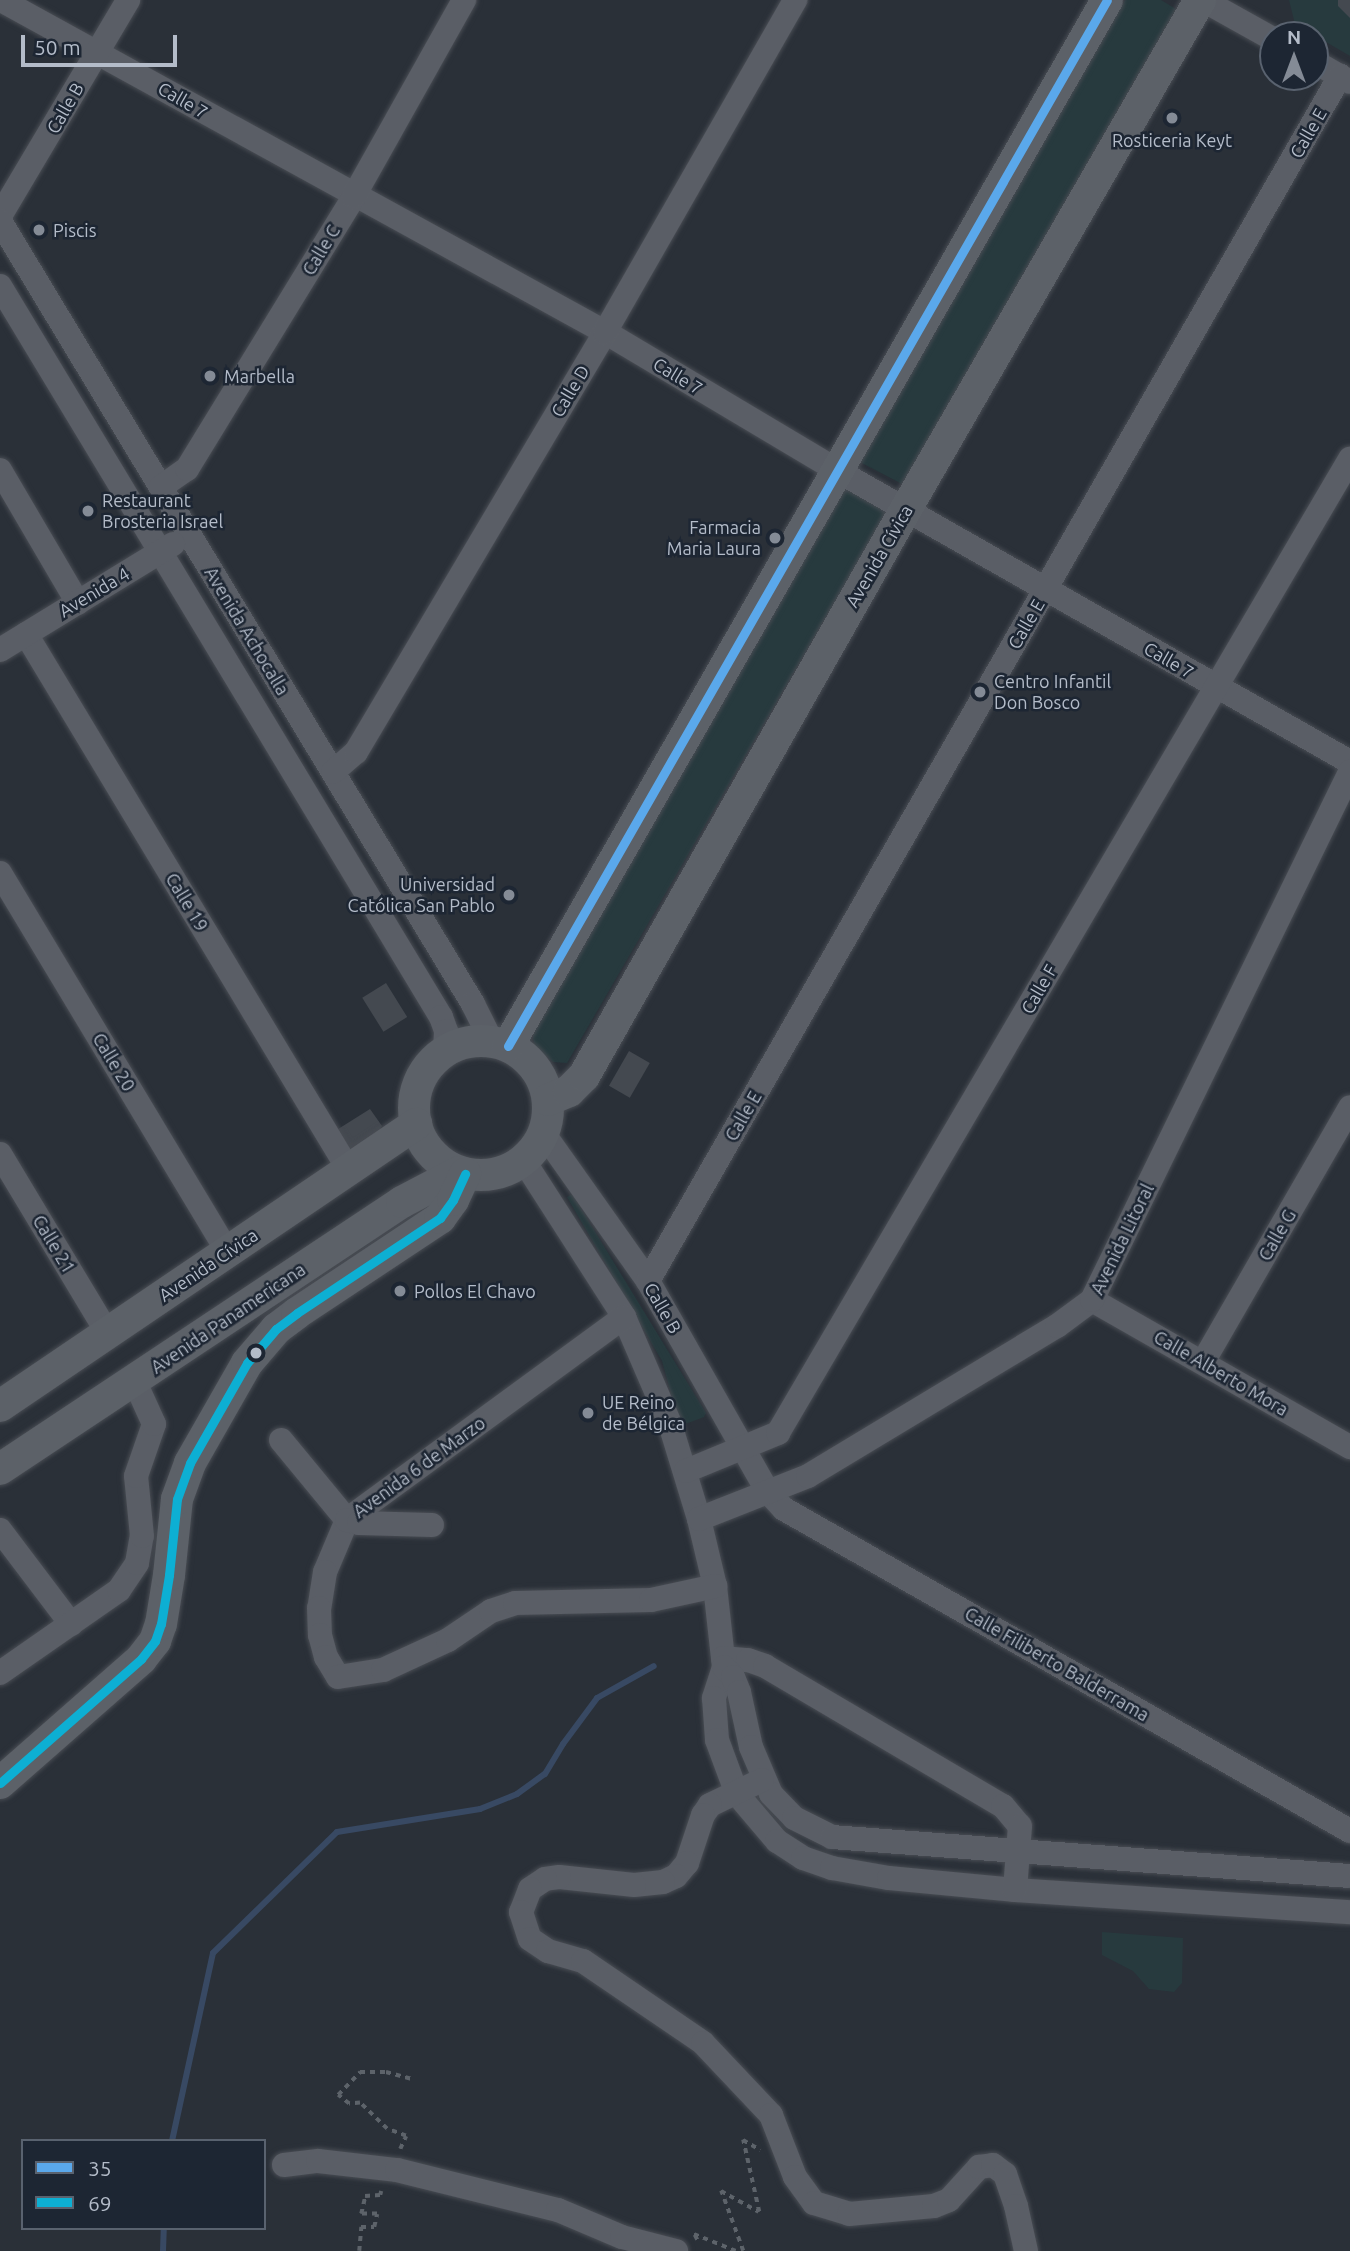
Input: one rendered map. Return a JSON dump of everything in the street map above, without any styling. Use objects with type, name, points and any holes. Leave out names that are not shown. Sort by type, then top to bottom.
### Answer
[{"type":"main road","points":[[500,1044],[838,471],[1107,0]]},
{"type":"main road","name":"Avenida Cívica","points":[[548,1100],[569,1091],[584,1076],[906,509],[1201,0]]},
{"type":"main road","points":[[467,1042],[500,1044],[534,1066],[543,1080],[548,1100],[544,1134],[524,1161],[510,1170],[493,1175],[462,1173],[436,1159],[427,1149],[416,1124],[414,1102],[420,1079],[444,1052],[467,1042]]},
{"type":"main road","name":"Avenida Cívica","points":[[0,1406],[416,1124]]},
{"type":"main road","points":[[0,1783],[141,1659],[155,1641],[161,1624],[167,1587],[177,1499],[190,1463],[247,1363],[276,1329],[297,1313],[440,1218],[453,1200],[462,1173]]},
{"type":"main road","name":"Avenida Panamericana","points":[[0,1469],[402,1202],[462,1173]]},
{"type":"street","name":"Calle 7","points":[[1,0],[605,332],[838,471],[1350,762]]},
{"type":"street","name":"Calle B","points":[[0,218],[128,0]]},
{"type":"street","name":"Calle C","points":[[161,487],[187,470],[354,196],[464,0]]},
{"type":"street","name":"Calle D","points":[[332,772],[356,752],[605,332],[795,0]]},
{"type":"street","points":[[1201,0],[1259,31]]},
{"type":"street","points":[[1329,70],[1345,79]]},
{"type":"street","name":"Calle E","points":[[649,1281],[1046,588],[1345,79]]},
{"type":"street","name":"Avenida Achocalla","points":[[0,218],[332,772],[500,1044]]},
{"type":"street","name":"Avenida Achocalla","points":[[0,286],[441,1017],[446,1031],[444,1052]]},
{"type":"street","name":"Calle F","points":[[686,1471],[778,1433],[1350,458]]},
{"type":"street","points":[[0,470],[78,603]]},
{"type":"street","name":"Avenida 4","points":[[0,650],[189,535]]},
{"type":"street","name":"Calle 19","points":[[26,634],[349,1170]]},
{"type":"street","name":"Avenida Litoral","points":[[699,1519],[808,1476],[1057,1326],[1092,1300],[1350,772]]},
{"type":"street","name":"Calle 20","points":[[0,873],[228,1252]]},
{"type":"street","name":"Calle G","points":[[1203,1362],[1350,1107]]},
{"type":"street","name":"Calle B","points":[[544,1134],[649,1281],[768,1492]]},
{"type":"street","name":"Calle 21","points":[[0,1154],[108,1334]]},
{"type":"street","points":[[524,1161],[624,1317],[649,1370],[686,1471],[715,1586],[723,1662],[714,1699],[717,1740],[737,1794],[777,1841],[803,1858],[832,1868],[889,1878],[1015,1890],[1350,1912]]},
{"type":"street","name":"Calle Alberto Mora","points":[[1092,1300],[1350,1447]]},
{"type":"street","name":"Avenida 6 de Marzo","points":[[624,1317],[347,1520],[325,1572],[319,1608],[320,1635],[326,1657],[338,1677],[383,1670],[448,1640],[491,1611],[515,1603],[651,1600],[715,1586]]},
{"type":"street","points":[[0,1673],[119,1590],[137,1563],[142,1536],[136,1476],[154,1424],[134,1380]]},
{"type":"street","points":[[281,1440],[347,1520],[359,1523],[432,1525]]},
{"type":"street","name":"Calle Filiberto Balderrama","points":[[768,1492],[783,1509],[1350,1831]]},
{"type":"street","points":[[0,1530],[71,1624]]},
{"type":"street","points":[[723,1662],[748,1660],[765,1666],[1003,1806],[1020,1826],[1015,1890]]},
{"type":"street","points":[[723,1662],[739,1692],[751,1747],[762,1780],[776,1800],[794,1818],[832,1838],[1350,1876]]},
{"type":"street","points":[[762,1780],[710,1805],[703,1815],[687,1863],[676,1876],[663,1882],[634,1885],[559,1877],[545,1879],[530,1889],[524,1900],[523,1924],[530,1939],[548,1951],[583,1961],[703,2043],[771,2115],[794,2177],[814,2203],[849,2214],[914,2210],[949,2200],[979,2167],[993,2165],[1005,2174],[1016,2206],[1026,2251]]},
{"type":"street","points":[[284,2165],[318,2161],[385,2168],[558,2210],[622,2237],[687,2247]]},
{"type":"path","points":[[407,2136],[387,2129],[360,2103],[349,2104],[338,2095],[360,2072],[386,2072],[412,2079]]},
{"type":"path","points":[[743,2251],[721,2191],[760,2213],[743,2140],[794,2177]]},
{"type":"path","points":[[359,2251],[361,2227],[374,2227],[377,2214],[361,2214],[365,2196],[380,2195],[385,2168]]},
{"type":"path","points":[[687,2247],[694,2234],[736,2251]]},
{"type":"green space","points":[[1125,0],[1161,0],[1176,9],[902,484],[858,461]]},
{"type":"green space","points":[[1289,0],[1350,0],[1350,56],[1329,44],[1329,21],[1294,21]]},
{"type":"green space","points":[[844,488],[888,510],[567,1063],[553,1062],[534,1046],[532,1027]]},
{"type":"green space","points":[[572,1194],[706,1413],[704,1417],[680,1426],[662,1361],[567,1197]]},
{"type":"green space","points":[[1102,1932],[1183,1938],[1182,1983],[1174,1992],[1149,1989],[1133,1971],[1102,1955]]},
{"type":"building","points":[[1338,0],[1350,0],[1350,18],[1338,6]]},
{"type":"building","points":[[386,983],[407,1017],[383,1032],[362,998]]},
{"type":"building","points":[[629,1051],[650,1063],[630,1098],[609,1086]]},
{"type":"building","points":[[370,1109],[382,1126],[374,1143],[348,1151],[335,1131]]},
{"type":"waterway","points":[[172,2139],[213,1953],[337,1832],[480,1809],[517,1794],[545,1774],[597,1698],[654,1666]]},
{"type":"waterway","points":[[163,2251],[164,2230]]},
{"type":"transit line","name":"35","points":[[508,1046],[1107,0]]},
{"type":"transit line","name":"69","points":[[0,1783],[141,1659],[155,1641],[161,1624],[169,1575],[177,1499],[190,1463],[247,1363],[276,1329],[297,1313],[440,1218],[453,1200],[465,1174]]},
{"type":"place","name":"Rosticeria Keyt","points":[[1172,118]]},
{"type":"place","name":"Piscis","points":[[39,230]]},
{"type":"place","name":"Marbella","points":[[210,376]]},
{"type":"place","name":"Restaurant Brosteria Israel","points":[[88,511]]},
{"type":"place","name":"Farmacia Maria Laura","points":[[775,538]]},
{"type":"place","name":"Centro Infantil Don Bosco","points":[[980,692]]},
{"type":"place","name":"Universidad Católica San Pablo","points":[[509,895]]},
{"type":"place","name":"Pollos El Chavo","points":[[400,1291]]},
{"type":"place","name":"UE Reino de Bélgica","points":[[588,1413]]}]
